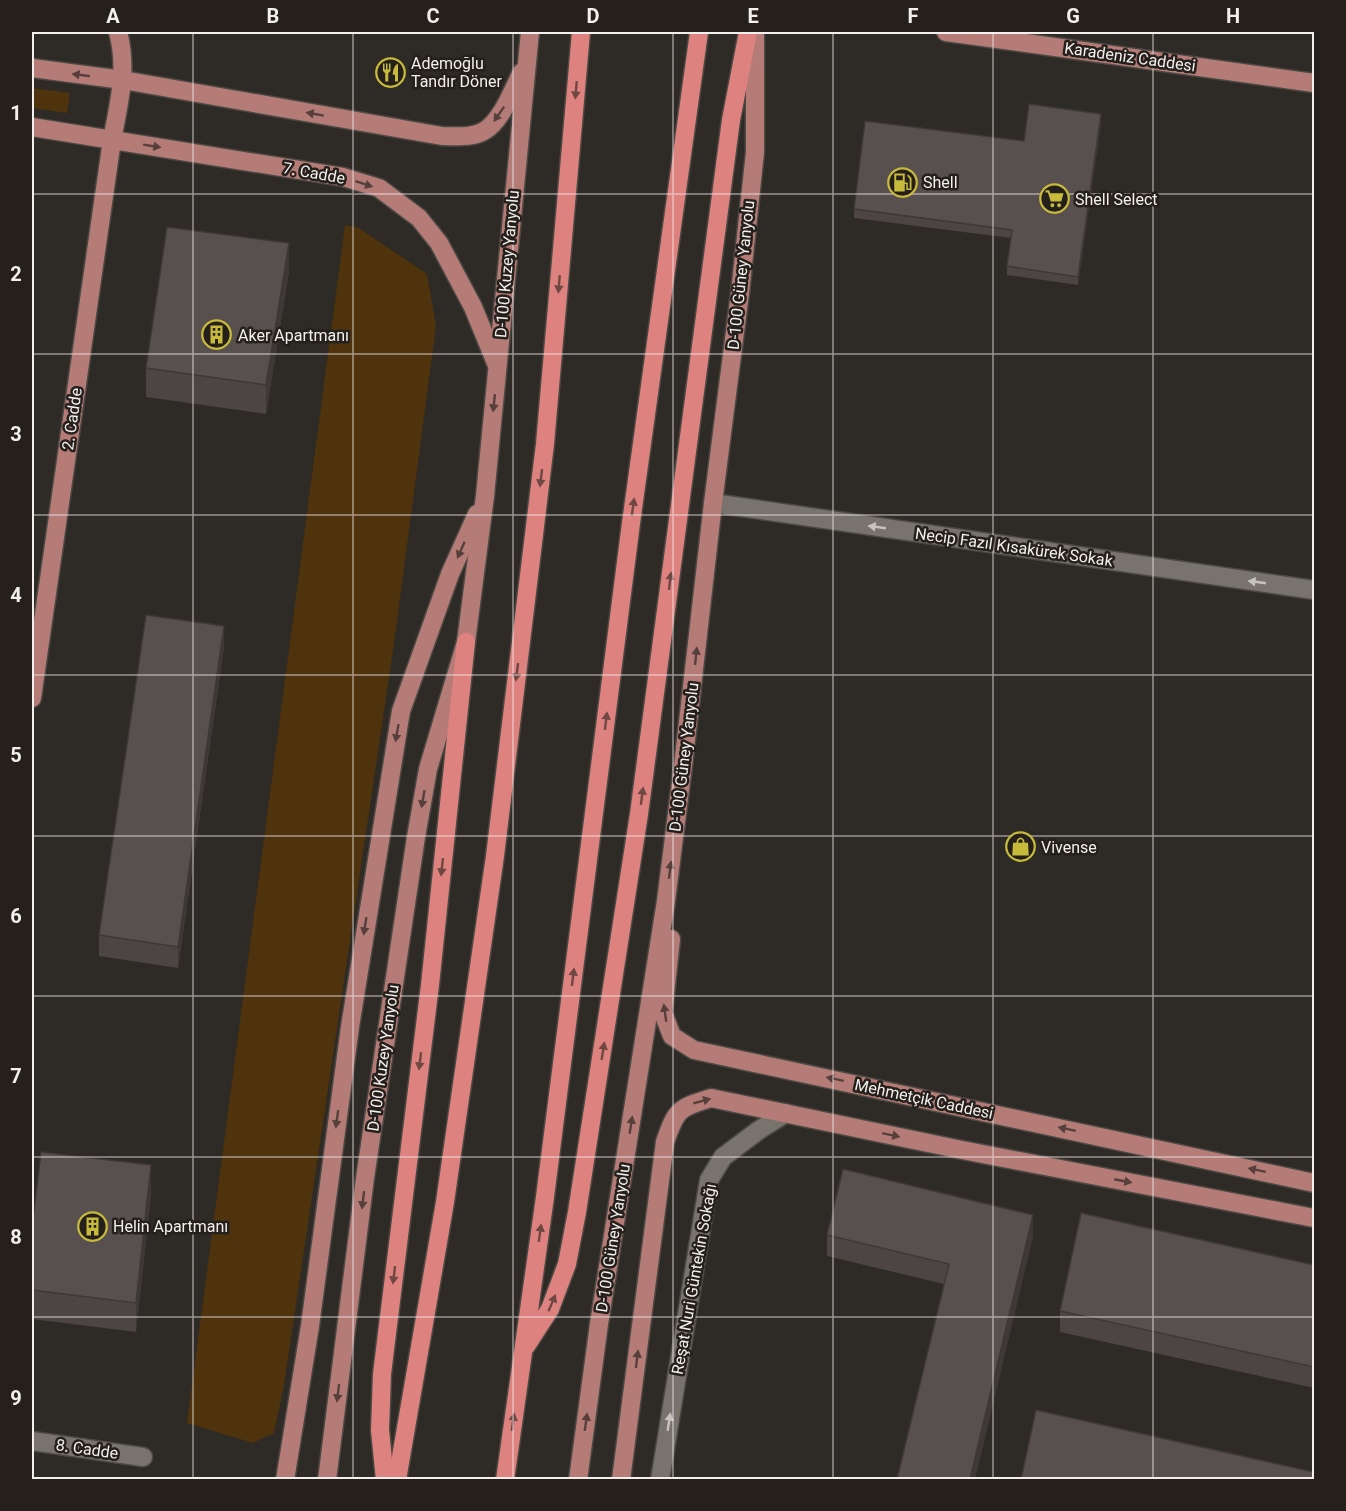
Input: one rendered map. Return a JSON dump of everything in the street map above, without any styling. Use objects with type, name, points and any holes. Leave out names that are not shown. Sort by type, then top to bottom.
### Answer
[{"type":"highway","points":[[397,1479],[448,1179],[495,856],[545,444],[580,32]]},
{"type":"highway","points":[[505,1479],[545,1197],[631,523],[699,32]]},
{"type":"highway","points":[[522,1353],[550,1309],[567,1264],[577,1212],[639,814],[731,120],[748,32]]},
{"type":"highway","points":[[385,1479],[380,1430],[382,1374],[430,985],[466,642]]},
{"type":"main road","points":[[118,32],[123,52],[123,80]]},
{"type":"main road","name":"D-100 Kuzey Yanyolu","points":[[327,1479],[365,1178],[416,837],[428,769],[466,642],[485,496],[530,32]]},
{"type":"main road","name":"D-100 Güney Yanyolu","points":[[578,1479],[601,1313],[666,901],[740,293],[754,152],[755,32]]},
{"type":"main road","name":"Karadeniz Caddesi","points":[[946,32],[1314,83]]},
{"type":"main road","points":[[32,68],[123,80],[442,136],[465,136],[485,131],[500,114],[526,62]]},
{"type":"main road","name":"2. Cadde","points":[[32,698],[112,140],[123,80]]},
{"type":"main road","name":"7. Cadde","points":[[32,128],[343,177],[379,188],[419,218],[439,243],[473,307],[498,366]]},
{"type":"main road","points":[[285,1479],[309,1326],[353,1004],[401,711],[450,574],[485,496]]},
{"type":"main road","name":"Mehmetçik Caddesi","points":[[666,901],[671,924],[663,1013],[672,1036],[694,1050],[1314,1183]]},
{"type":"main road","points":[[621,1479],[665,1142],[673,1119],[687,1105],[711,1098],[962,1150],[1314,1218]]},
{"type":"street","name":"Necip Fazıl Kısakürek Sokak","points":[[713,503],[1314,590]]},
{"type":"street","name":"Reşat Nuri Güntekin Sokağı","points":[[660,1479],[709,1180],[723,1157],[786,1113]]},
{"type":"street","name":"8. Cadde","points":[[32,1441],[143,1457]]},
{"type":"shaded area","points":[[32,88],[70,93],[67,113],[32,108]]},
{"type":"shaded area","points":[[345,225],[359,228],[427,274],[436,326],[394,644],[284,1385],[274,1433],[253,1443],[187,1423]]},
{"type":"building","points":[[1029,104],[1101,114],[1078,277],[1007,266],[1012,230],[854,209],[865,121],[1024,141]]},
{"type":"building","name":"Aker Apartmanı","points":[[167,227],[289,243],[266,385],[146,368]]},
{"type":"building","points":[[146,615],[224,626],[178,947],[99,935]]},
{"type":"building","name":"Helin Apartmanı","points":[[41,1152],[151,1165],[136,1303],[32,1290],[32,1228]]},
{"type":"building","points":[[843,1169],[1033,1215],[970,1479],[897,1479],[949,1264],[827,1235]]},
{"type":"building","points":[[1081,1213],[1314,1265],[1314,1367],[1060,1311]]},
{"type":"building","points":[[1036,1410],[1314,1472],[1314,1479],[1021,1479]]},
{"type":"place","name":"Ademoğlu Tandır Döner","points":[[390,72]]},
{"type":"place","name":"Shell","points":[[902,182]]},
{"type":"place","name":"Shell Select","points":[[1054,199]]},
{"type":"place","name":"Aker Apartmanı","points":[[217,335]]},
{"type":"place","name":"Vivense","points":[[1020,847]]},
{"type":"place","name":"Helin Apartmanı","points":[[92,1226]]}]
